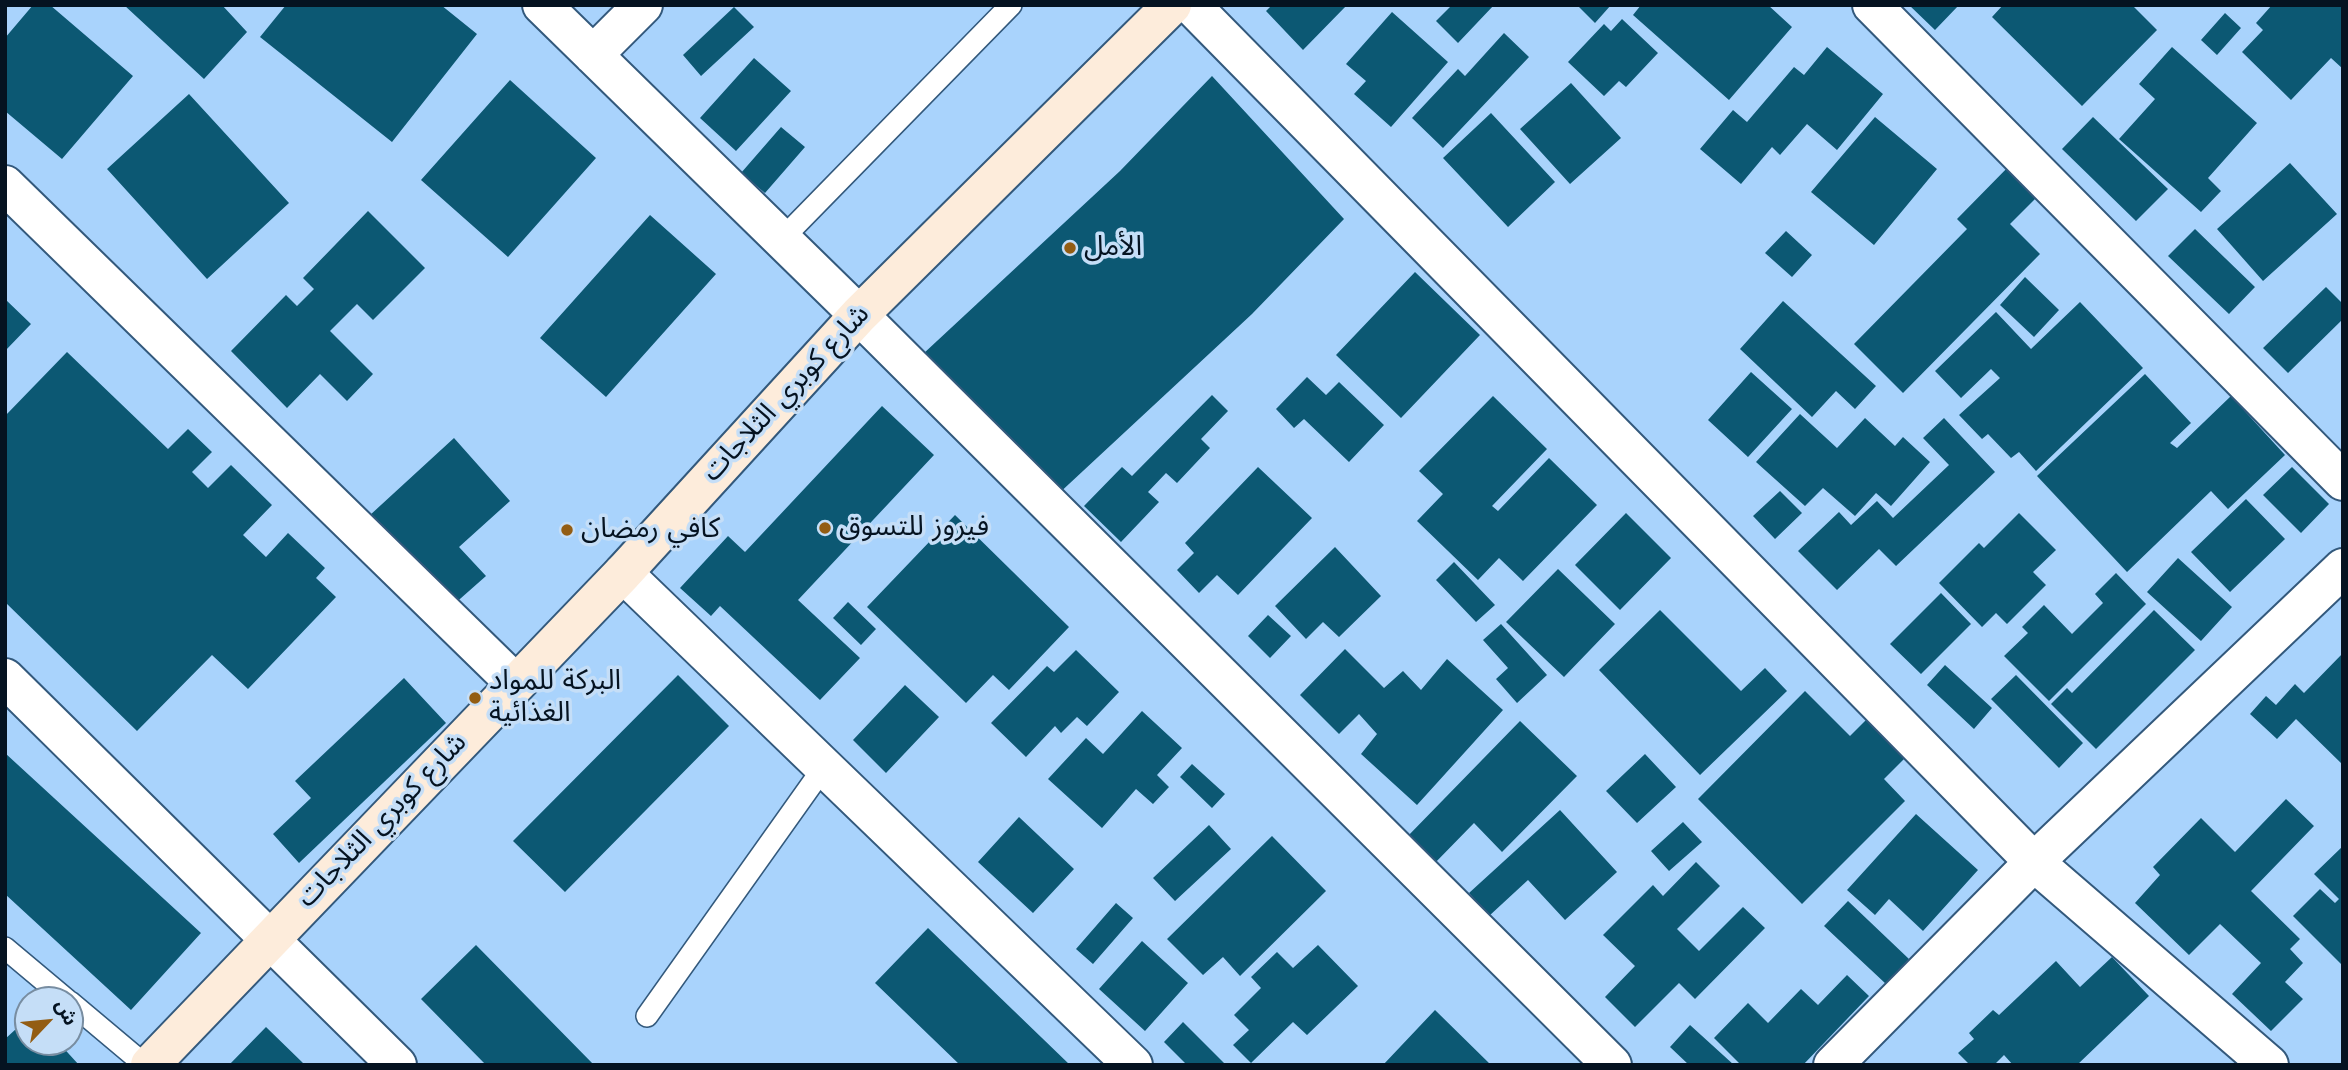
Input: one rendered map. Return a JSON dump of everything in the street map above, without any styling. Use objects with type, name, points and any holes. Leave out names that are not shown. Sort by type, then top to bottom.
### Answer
[{"type":"main road","name":"شارع كوبري الثلاجات","points":[[147,1065],[622,573],[859,315],[1172,5]]},
{"type":"street","points":[[542,5],[859,315],[1612,1065]]},
{"type":"street","points":[[593,55],[643,5]]},
{"type":"street","points":[[1191,5],[2034,862],[2269,1065]]},
{"type":"street","points":[[1872,5],[2343,481]]},
{"type":"street","points":[[5,185],[516,683]]},
{"type":"street","points":[[1833,1065],[2034,862],[2343,568]]},
{"type":"street","points":[[622,573],[1133,1065]]},
{"type":"street","points":[[5,678],[397,1065]]},
{"type":"lane","points":[[782,239],[1011,5]]},
{"type":"lane","points":[[647,1016],[824,767]]},
{"type":"lane","points":[[5,948],[51,986]]},
{"type":"lane","points":[[84,1013],[147,1065]]},
{"type":"building","points":[[33,5],[50,5],[133,76],[62,159],[5,111],[5,38]]},
{"type":"building","points":[[124,5],[222,5],[247,32],[204,79]]},
{"type":"building","points":[[286,5],[441,5],[477,34],[392,142],[260,37]]},
{"type":"building","points":[[1272,5],[1347,5],[1303,50],[1266,11]]},
{"type":"building","points":[[1452,5],[1494,5],[1458,43],[1436,21]]},
{"type":"building","points":[[1577,5],[1611,5],[1595,23]]},
{"type":"building","points":[[1641,5],[1768,5],[1792,27],[1729,100],[1633,15]]},
{"type":"building","points":[[1909,5],[1959,5],[1935,30]]},
{"type":"building","points":[[2003,5],[2132,5],[2157,30],[2082,106],[1992,17]]},
{"type":"building","points":[[2272,5],[2343,5],[2343,69],[2331,58],[2291,100],[2242,52],[2263,30],[2256,23]]},
{"type":"building","points":[[734,7],[754,27],[701,76],[683,55]]},
{"type":"building","points":[[1392,12],[1448,62],[1391,127],[1354,94],[1366,81],[1346,64]]},
{"type":"building","points":[[2225,13],[2241,28],[2217,55],[2201,40]]},
{"type":"building","points":[[1622,19],[1658,53],[1626,87],[1619,81],[1604,96],[1568,62],[1604,24],[1611,31]]},
{"type":"building","points":[[1504,33],[1529,57],[1443,148],[1412,118],[1458,69],[1465,76]]},
{"type":"building","points":[[1827,47],[1883,94],[1837,150],[1807,124],[1780,155],[1772,147],[1741,184],[1700,149],[1733,110],[1747,122],[1794,67],[1804,75]]},
{"type":"building","points":[[2172,47],[2257,123],[2208,178],[2221,191],[2201,212],[2119,139],[2155,99],[2139,84]]},
{"type":"building","points":[[754,58],[791,91],[736,151],[700,118]]},
{"type":"building","points":[[1212,76],[1344,219],[1252,314],[1055,497],[923,354],[1120,171]]},
{"type":"building","points":[[510,80],[596,158],[508,257],[421,180]]},
{"type":"building","points":[[1571,83],[1621,138],[1570,184],[1520,129]]},
{"type":"building","points":[[189,94],[289,203],[207,279],[107,169]]},
{"type":"building","points":[[1491,113],[1555,182],[1508,227],[1443,158]]},
{"type":"building","points":[[1875,117],[1937,169],[1874,245],[1811,192]]},
{"type":"building","points":[[2093,117],[2168,189],[2136,221],[2062,149]]},
{"type":"building","points":[[781,127],[805,147],[765,193],[741,173]]},
{"type":"building","points":[[2013,162],[2043,191],[2010,224],[2040,254],[1903,393],[1854,344],[1967,229],[1957,219]]},
{"type":"building","points":[[2290,163],[2337,214],[2263,281],[2217,229]]},
{"type":"building","points":[[368,211],[425,268],[373,320],[357,304],[330,331],[373,374],[347,401],[320,374],[287,408],[231,351],[286,295],[297,306],[314,289],[303,278]]},
{"type":"building","points":[[650,215],[716,274],[606,397],[540,338]]},
{"type":"building","points":[[2195,229],[2255,287],[2229,314],[2168,256]]},
{"type":"building","points":[[1786,231],[1812,255],[1792,277],[1765,253]]},
{"type":"building","points":[[1415,272],[1480,335],[1401,418],[1336,355]]},
{"type":"building","points":[[2025,277],[2059,310],[2034,337],[2000,305]]},
{"type":"building","points":[[2326,287],[2343,304],[2343,319],[2288,373],[2263,348]]},
{"type":"building","points":[[5,299],[31,324],[5,351]]},
{"type":"building","points":[[1783,301],[1876,386],[1855,409],[1836,391],[1812,417],[1740,349]]},
{"type":"building","points":[[2080,302],[2143,368],[2036,471],[2019,452],[2011,458],[1988,434],[1982,439],[1959,415],[2000,378],[1991,369],[1961,398],[1935,371],[1996,312],[2031,349]]},
{"type":"building","points":[[67,352],[168,449],[188,429],[212,452],[192,472],[208,488],[231,465],[272,505],[243,535],[266,557],[288,533],[325,568],[316,578],[336,597],[248,689],[212,655],[137,731],[5,602],[5,416]]},
{"type":"building","points":[[1751,372],[1792,409],[1748,457],[1708,420]]},
{"type":"building","points":[[2145,374],[2191,423],[2170,443],[2177,448],[2231,396],[2285,455],[2228,509],[2211,491],[2127,572],[2037,476]]},
{"type":"building","points":[[1307,377],[1326,395],[1339,382],[1384,425],[1349,462],[1304,419],[1294,428],[1276,409]]},
{"type":"building","points":[[1212,395],[1228,411],[1201,439],[1210,448],[1177,483],[1166,473],[1148,492],[1159,502],[1121,542],[1084,506],[1122,467],[1132,476]]},
{"type":"building","points":[[1493,396],[1547,449],[1492,506],[1498,511],[1549,458],[1597,505],[1523,581],[1499,558],[1478,580],[1417,521],[1443,494],[1419,471]]},
{"type":"building","points":[[882,406],[934,455],[798,600],[860,658],[820,700],[720,606],[711,616],[680,588],[728,536],[745,552]]},
{"type":"building","points":[[1800,414],[1837,448],[1865,418],[1895,446],[1903,437],[1930,462],[1891,506],[1876,493],[1855,516],[1823,488],[1805,506],[1756,462]]},
{"type":"building","points":[[1944,418],[1995,472],[1896,566],[1879,549],[1837,590],[1798,551],[1839,512],[1851,525],[1877,501],[1893,518],[1949,465],[1923,438]]},
{"type":"building","points":[[454,438],[510,501],[459,547],[486,576],[452,606],[369,516]]},
{"type":"building","points":[[1258,467],[1312,518],[1238,595],[1217,575],[1199,593],[1177,570],[1194,553],[1185,543]]},
{"type":"building","points":[[2292,467],[2329,504],[2301,533],[2263,495]]},
{"type":"building","points":[[1780,491],[1802,513],[1775,539],[1753,516]]},
{"type":"building","points":[[2246,499],[2285,539],[2230,592],[2191,552]]},
{"type":"building","points":[[1626,513],[1671,558],[1620,610],[1575,565]]},
{"type":"building","points":[[2019,513],[2056,550],[2033,572],[2046,585],[2007,624],[1996,613],[1982,627],[1939,583],[1979,543],[1984,548]]},
{"type":"building","points":[[955,515],[1069,627],[1009,690],[993,675],[966,703],[867,607]]},
{"type":"building","points":[[1335,547],[1381,596],[1339,637],[1323,622],[1306,639],[1275,606]]},
{"type":"building","points":[[2178,558],[2232,607],[2201,641],[2147,592]]},
{"type":"building","points":[[1454,562],[1495,605],[1476,622],[1436,580]]},
{"type":"building","points":[[1558,569],[1615,624],[1564,677],[1506,622]]},
{"type":"building","points":[[2116,573],[2146,604],[2049,701],[2004,656],[2028,633],[2022,627],[2044,605],[2072,634],[2103,603],[2095,594]]},
{"type":"building","points":[[1941,593],[1971,624],[1921,674],[1890,644]]},
{"type":"building","points":[[848,602],[876,629],[861,645],[833,618]]},
{"type":"building","points":[[1660,610],[1741,691],[1765,668],[1787,691],[1700,775],[1599,670]]},
{"type":"building","points":[[2154,610],[2195,650],[2096,749],[2051,704],[2067,688],[2072,693]]},
{"type":"building","points":[[1268,615],[1291,636],[1270,658],[1248,636]]},
{"type":"building","points":[[1501,624],[1547,675],[1517,703],[1496,679],[1508,668],[1483,640]]},
{"type":"building","points":[[1345,649],[1384,688],[1403,671],[1421,690],[1447,659],[1503,710],[1417,805],[1361,754],[1377,734],[1359,714],[1339,734],[1300,695]]},
{"type":"building","points":[[1076,650],[1119,692],[1087,726],[1077,717],[1061,733],[1055,726],[1026,757],[991,723],[1047,666],[1054,672]]},
{"type":"building","points":[[2343,653],[2343,765],[2296,719],[2277,739],[2250,714],[2266,696],[2276,705],[2295,684],[2304,693]]},
{"type":"building","points":[[1945,665],[1992,708],[1974,729],[1927,685]]},
{"type":"building","points":[[678,675],[729,726],[565,892],[513,841]]},
{"type":"building","points":[[2016,675],[2083,743],[2059,768],[1991,699]]},
{"type":"building","points":[[404,678],[446,723],[299,863],[273,834],[311,798],[295,781]]},
{"type":"building","points":[[905,685],[939,717],[886,773],[853,740]]},
{"type":"building","points":[[1805,691],[1850,736],[1869,717],[1908,755],[1884,779],[1905,801],[1802,904],[1698,799]]},
{"type":"building","points":[[1142,711],[1182,748],[1157,775],[1169,787],[1153,804],[1136,789],[1102,828],[1048,779],[1086,738],[1103,754]]},
{"type":"building","points":[[1520,721],[1577,776],[1502,852],[1474,823],[1432,866],[1405,839]]},
{"type":"building","points":[[5,753],[201,933],[131,1010],[5,894]]},
{"type":"building","points":[[1645,754],[1676,787],[1637,823],[1606,791]]},
{"type":"building","points":[[1192,764],[1225,794],[1212,808],[1180,777]]},
{"type":"building","points":[[2286,799],[2314,826],[2251,891],[2300,939],[2290,949],[2303,963],[2285,982],[2303,999],[2271,1031],[2232,994],[2261,963],[2220,924],[2189,955],[2135,903],[2160,875],[2153,867],[2201,818],[2235,852]]},
{"type":"building","points":[[1560,810],[1617,872],[1565,920],[1528,880],[1489,916],[1469,893]]},
{"type":"building","points":[[1916,814],[1978,870],[1923,931],[1889,899],[1875,915],[1847,890]]},
{"type":"building","points":[[1019,817],[1074,869],[1033,913],[978,862]]},
{"type":"building","points":[[1683,822],[1702,842],[1669,871],[1651,851]]},
{"type":"building","points":[[1209,825],[1231,849],[1175,901],[1153,878]]},
{"type":"building","points":[[1272,836],[1326,891],[1240,976],[1223,957],[1203,975],[1167,939]]},
{"type":"building","points":[[2343,846],[2343,966],[2293,916],[2320,889],[2335,903],[2339,899],[2314,874]]},
{"type":"building","points":[[1696,862],[1720,886],[1677,929],[1699,951],[1743,907],[1765,928],[1695,999],[1679,983],[1635,1027],[1605,997],[1635,966],[1603,935],[1653,885],[1663,896]]},
{"type":"building","points":[[1848,901],[1909,959],[1886,984],[1824,926]]},
{"type":"building","points":[[1116,903],[1133,918],[1093,964],[1076,949]]},
{"type":"building","points":[[928,928],[1070,1065],[960,1065],[875,983]]},
{"type":"building","points":[[1142,941],[1188,983],[1145,1031],[1099,989]]},
{"type":"building","points":[[476,945],[594,1065],[486,1065],[421,999]]},
{"type":"building","points":[[1318,945],[1358,986],[1307,1035],[1293,1022],[1251,1063],[1233,1045],[1249,1030],[1234,1015],[1261,988],[1251,977],[1277,952],[1293,968]]},
{"type":"building","points":[[2112,957],[2149,996],[2077,1065],[2013,1065],[2004,1055],[1994,1065],[1970,1065],[1958,1053],[1974,1039],[1969,1033],[1993,1010],[1999,1015],[2056,961],[2080,987]]},
{"type":"building","points":[[1847,975],[1869,996],[1803,1065],[1741,1065],[1714,1038],[1748,1003],[1768,1023],[1801,989],[1818,1005]]},
{"type":"building","points":[[1435,1010],[1491,1065],[1383,1065]]},
{"type":"building","points":[[1183,1022],[1226,1065],[1187,1065],[1164,1042]]},
{"type":"building","points":[[1690,1025],[1734,1065],[1689,1065],[1670,1047]]},
{"type":"building","points":[[266,1027],[303,1063],[229,1065]]},
{"type":"building","points":[[14,1031],[14,1056],[71,1056],[79,1065],[5,1065],[5,1039]]},
{"type":"place","name":"الأمل","points":[[1070,248]]},
{"type":"place","name":"فيروز للتسوق","points":[[825,528]]},
{"type":"place","name":"كافي رمضان","points":[[567,530]]},
{"type":"place","name":"البركة للمواد الغذائية","points":[[475,698]]}]
